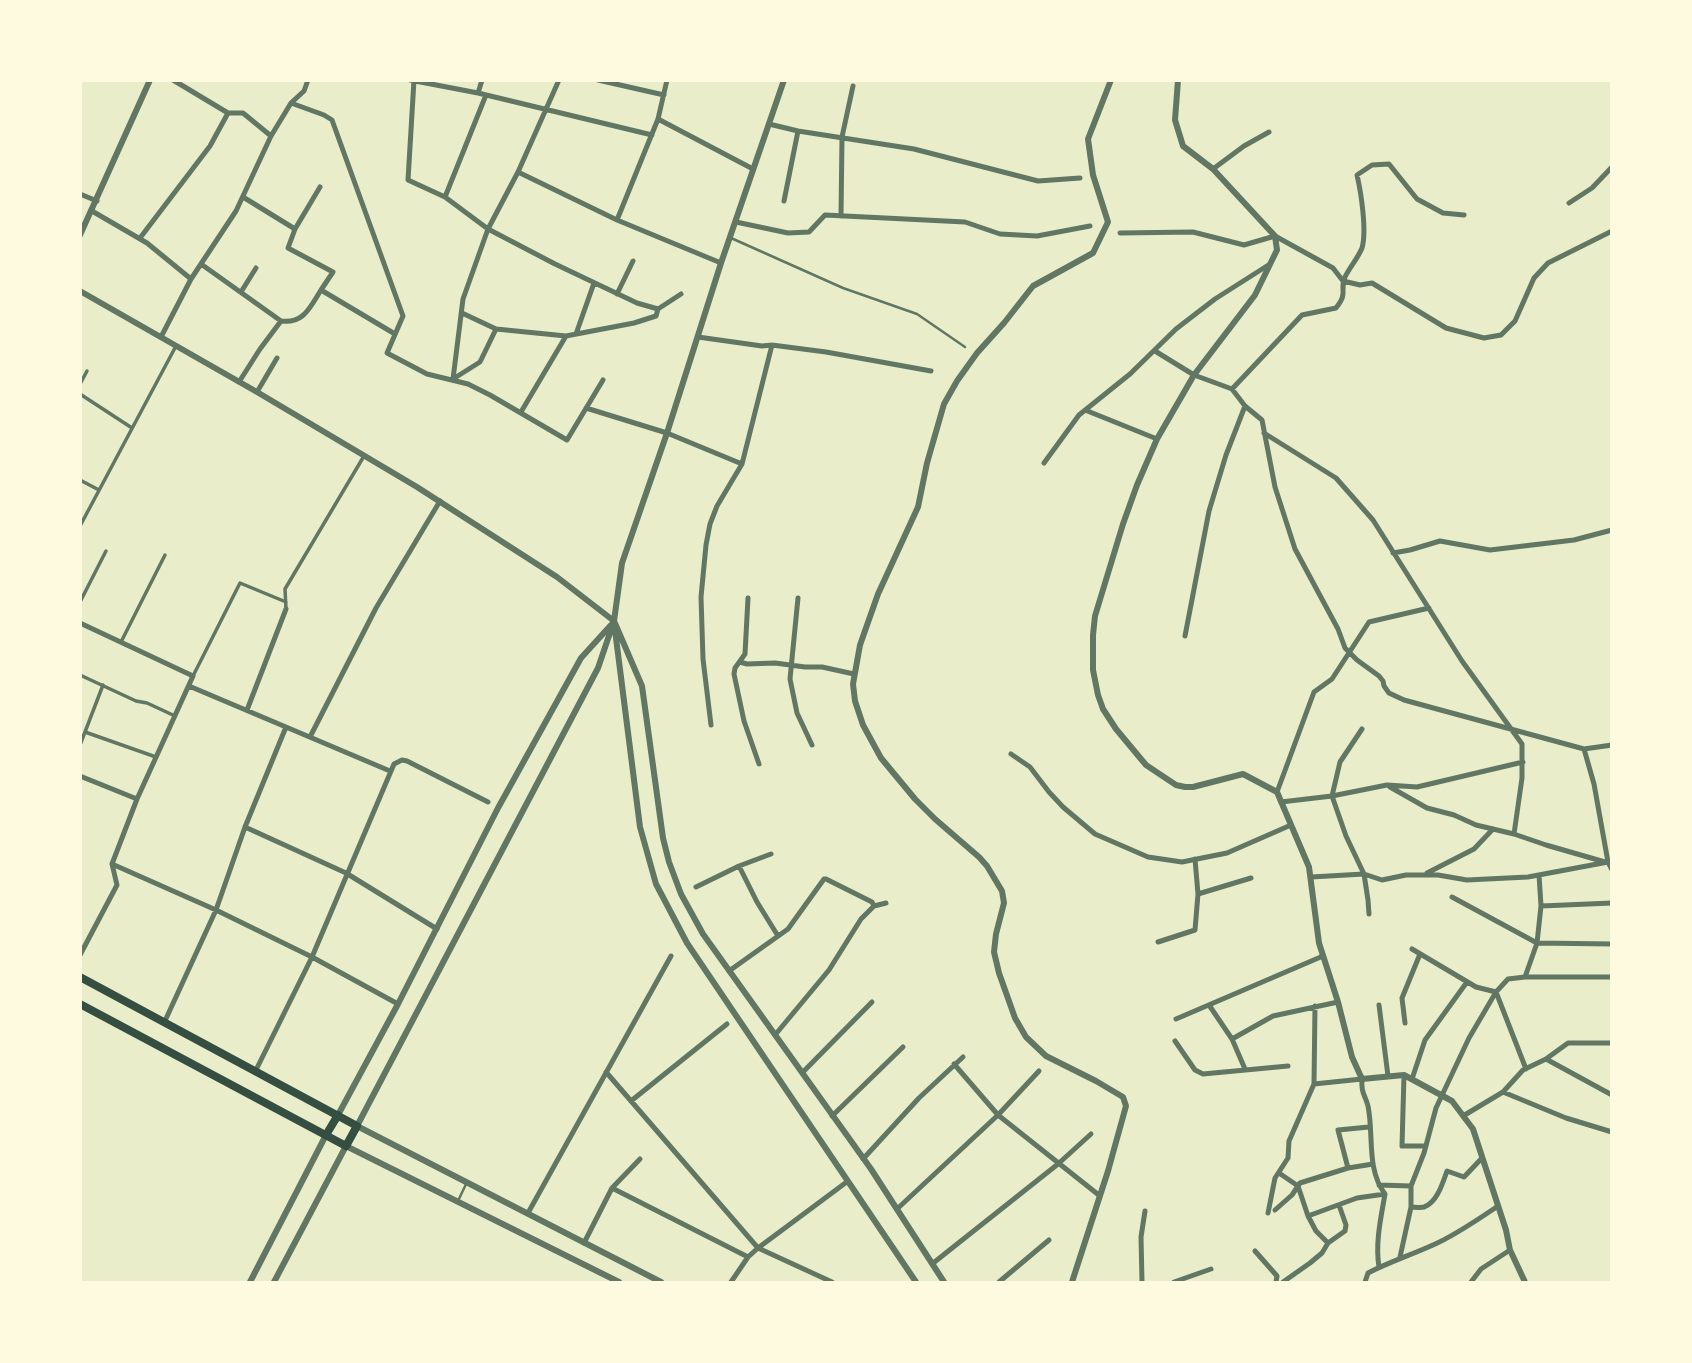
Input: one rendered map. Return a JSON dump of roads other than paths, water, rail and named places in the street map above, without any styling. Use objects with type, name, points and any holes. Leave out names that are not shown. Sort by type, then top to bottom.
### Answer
[{"type":"main road","points":[[80,977],[357,1126],[346,1146],[80,1004]]},
{"type":"main road","points":[[326,1135],[338,1115]]},
{"type":"street","points":[[80,235],[150,80]]},
{"type":"street","points":[[173,80],[228,113],[243,113],[271,136]]},
{"type":"street","points":[[161,337],[191,279],[243,197],[271,136],[291,103],[304,91],[308,80]]},
{"type":"street","points":[[478,93],[482,80]]},
{"type":"street","points":[[453,379],[463,299],[488,229],[518,172],[559,80]]},
{"type":"street","points":[[598,80],[664,95]]},
{"type":"street","points":[[617,220],[658,119],[667,80]]},
{"type":"street","points":[[661,1283],[357,1126],[598,668],[614,621],[622,563],[784,80]]},
{"type":"street","points":[[1072,1283],[1126,1106],[1124,1097],[1046,1056],[1026,1037],[999,973],[994,952],[1004,903],[1002,891],[979,857],[915,799],[881,758],[863,725],[853,692],[860,645],[878,594],[918,507],[944,404],[977,353],[1033,286],[1093,253],[1108,222],[1093,175],[1088,139],[1111,80]]},
{"type":"street","points":[[1178,80],[1175,120],[1183,146],[1213,169],[1275,236],[1333,268],[1343,281],[1360,285],[1372,283],[1446,328],[1484,338],[1501,335],[1515,321],[1534,278],[1548,263],[1612,231]]},
{"type":"street","points":[[652,135],[478,93],[413,81],[408,180],[445,197],[488,229],[555,264],[637,303],[658,309]]},
{"type":"street","points":[[841,216],[842,137],[853,86]]},
{"type":"street","points":[[445,197],[486,95]]},
{"type":"street","points":[[291,103],[332,120],[403,316],[387,353],[428,374],[468,384],[567,440],[603,380]]},
{"type":"street","points":[[141,239],[210,146],[228,113]]},
{"type":"street","points":[[658,119],[753,169]]},
{"type":"street","points":[[769,124],[914,149],[1038,181],[1080,178]]},
{"type":"street","points":[[784,201],[798,131]]},
{"type":"street","points":[[1213,169],[1244,146],[1269,132]]},
{"type":"street","points":[[1232,389],[1302,315],[1336,308],[1344,295],[1343,281],[1362,247],[1363,224],[1357,174],[1372,165],[1389,164],[1417,199],[1443,213],[1464,215]]},
{"type":"street","points":[[1569,203],[1592,188],[1612,167]]},
{"type":"street","points":[[518,172],[617,220],[721,264]]},
{"type":"street","points":[[201,264],[281,321],[295,321],[303,317],[333,272],[288,248],[295,229],[320,187]]},
{"type":"street","points":[[80,194],[97,201]]},
{"type":"street","points":[[243,197],[295,229]]},
{"type":"street","points":[[92,211],[141,239],[191,279]]},
{"type":"street","points":[[736,222],[788,233],[809,232],[825,215],[965,222],[1000,234],[1037,236],[1090,226]]},
{"type":"street","points":[[1120,233],[1193,232],[1244,245],[1275,236]]},
{"type":"street","points":[[1275,236],[1277,250],[1255,295],[1194,375],[1157,439],[1137,485],[1095,616],[1093,670],[1098,695],[1110,720],[1146,765],[1176,785],[1193,787],[1243,775],[1277,792],[1309,867],[1322,956],[1338,1002],[1352,1057],[1362,1079],[1361,1091],[1367,1104],[1373,1164],[1379,1185],[1385,1194],[1381,1215],[1379,1267]]},
{"type":"street","points":[[617,294],[633,261]]},
{"type":"street","points":[[1044,463],[1079,415],[1130,374],[1176,329],[1215,299],[1270,264]]},
{"type":"street","points":[[241,292],[256,268]]},
{"type":"street","points":[[576,334],[594,283]]},
{"type":"street","points":[[321,290],[395,334]]},
{"type":"street","points":[[80,291],[440,501],[557,577],[614,621],[642,686],[663,838],[673,877],[691,914],[863,1159],[944,1283]]},
{"type":"street","points":[[461,313],[496,329],[566,336],[656,316],[658,309],[681,294]]},
{"type":"street","points":[[239,382],[281,321]]},
{"type":"street","points":[[453,379],[480,362],[496,329]]},
{"type":"street","points":[[521,412],[566,336]]},
{"type":"street","points":[[698,337],[826,352],[932,371]]},
{"type":"street","points":[[711,725],[703,659],[701,597],[704,555],[712,518],[742,464],[772,345]]},
{"type":"street","points":[[80,526],[176,346]]},
{"type":"street","points":[[1155,351],[1194,375],[1232,389],[1245,406],[1262,420],[1275,486],[1295,549],[1338,629],[1345,648],[1379,676],[1389,693],[1404,700],[1584,749],[1612,745]]},
{"type":"street","points":[[257,392],[277,358]]},
{"type":"street","points":[[80,384],[87,371]]},
{"type":"street","points":[[80,394],[132,428]]},
{"type":"street","points":[[1185,636],[1209,510],[1245,406]]},
{"type":"street","points":[[586,408],[667,433],[742,464]]},
{"type":"street","points":[[1086,410],[1157,439]]},
{"type":"street","points":[[1264,433],[1336,478],[1373,520],[1462,660],[1522,744],[1522,778],[1514,834]]},
{"type":"street","points":[[247,710],[286,606],[285,589],[364,456]]},
{"type":"street","points":[[80,480],[99,490]]},
{"type":"street","points":[[310,737],[376,608],[440,501]]},
{"type":"street","points":[[1393,553],[1440,541],[1490,550],[1574,540],[1612,530]]},
{"type":"street","points":[[80,603],[106,551]]},
{"type":"street","points":[[121,642],[165,555]]},
{"type":"street","points":[[80,955],[117,885],[112,864],[137,799],[240,583],[286,606]]},
{"type":"street","points":[[748,598],[745,654],[734,674],[744,721],[759,764]]},
{"type":"street","points":[[798,598],[790,679],[797,713],[812,745]]},
{"type":"street","points":[[1277,792],[1314,692],[1332,679],[1369,622],[1429,608]]},
{"type":"street","points":[[338,1115],[498,808],[575,670],[614,621]]},
{"type":"street","points":[[614,621],[638,817],[656,884],[687,943],[916,1283]]},
{"type":"street","points":[[80,623],[194,676]]},
{"type":"street","points":[[740,662],[822,667],[854,674]]},
{"type":"street","points":[[80,675],[175,716]]},
{"type":"street","points":[[80,745],[103,685]]},
{"type":"street","points":[[189,686],[390,771]]},
{"type":"street","points":[[164,1023],[216,910],[245,827],[286,727]]},
{"type":"street","points":[[1362,729],[1339,762],[1332,796],[1346,836],[1364,874],[1369,914]]},
{"type":"street","points":[[85,732],[156,757]]},
{"type":"street","points":[[1584,749],[1612,870]]},
{"type":"street","points":[[1011,754],[1030,767],[1063,807],[1100,837],[1148,858],[1182,862],[1227,853],[1291,825]]},
{"type":"street","points":[[255,1072],[312,957],[390,771],[398,761],[407,761],[488,802]]},
{"type":"street","points":[[1281,802],[1332,796],[1387,785],[1418,787],[1522,762]]},
{"type":"street","points":[[80,776],[137,799]]},
{"type":"street","points":[[1387,785],[1427,808],[1454,815],[1476,825],[1608,862]]},
{"type":"street","points":[[245,827],[346,873],[437,929]]},
{"type":"street","points":[[1424,875],[1474,849],[1493,830]]},
{"type":"street","points":[[696,887],[771,854]]},
{"type":"street","points":[[1158,942],[1195,930],[1198,894],[1195,859]]},
{"type":"street","points":[[1311,877],[1364,874],[1382,880],[1406,875],[1438,875],[1467,880],[1539,875],[1608,862]]},
{"type":"street","points":[[112,864],[216,910],[312,957],[398,1004]]},
{"type":"street","points":[[739,866],[778,936]]},
{"type":"street","points":[[1525,977],[1538,943],[1541,906],[1539,875]]},
{"type":"street","points":[[1198,894],[1251,878]]},
{"type":"street","points":[[729,971],[792,925],[824,879],[872,902],[874,906]]},
{"type":"street","points":[[1452,897],[1538,943],[1612,944]]},
{"type":"street","points":[[775,1035],[829,970],[861,919],[874,906],[886,903]]},
{"type":"street","points":[[1541,906],[1612,903]]},
{"type":"street","points":[[1412,949],[1476,987],[1496,992]]},
{"type":"street","points":[[1405,1023],[1402,998],[1420,954]]},
{"type":"street","points":[[528,1213],[671,956]]},
{"type":"street","points":[[1176,1019],[1322,956]]},
{"type":"street","points":[[1400,1257],[1411,1207],[1411,1186],[1436,1108],[1496,992],[1508,979],[1612,977]]},
{"type":"street","points":[[1412,1079],[1425,1040],[1467,982]]},
{"type":"street","points":[[1496,992],[1526,1069]]},
{"type":"street","points":[[802,1073],[872,1002]]},
{"type":"street","points":[[1232,1038],[1273,1016],[1338,1002]]},
{"type":"street","points":[[1379,1004],[1388,1076]]},
{"type":"street","points":[[1209,1005],[1232,1038],[1245,1069]]},
{"type":"street","points":[[1268,1213],[1275,1178],[1288,1158],[1289,1141],[1314,1084],[1315,1006]]},
{"type":"street","points":[[631,1101],[727,1024]]},
{"type":"street","points":[[1175,1041],[1195,1070],[1203,1074],[1288,1066]]},
{"type":"street","points":[[1463,1116],[1503,1092],[1526,1069],[1546,1059],[1568,1042],[1612,1043]]},
{"type":"street","points":[[832,1116],[903,1047]]},
{"type":"street","points":[[863,1159],[962,1056]]},
{"type":"street","points":[[1546,1059],[1612,1095]]},
{"type":"street","points":[[954,1064],[998,1115],[1100,1196]]},
{"type":"street","points":[[897,1209],[998,1115],[1039,1071]]},
{"type":"street","points":[[606,1072],[758,1248],[832,1283]]},
{"type":"street","points":[[1404,1075],[1402,1146],[1426,1146]]},
{"type":"street","points":[[1314,1084],[1404,1075],[1451,1101],[1473,1129],[1510,1250],[1525,1283]]},
{"type":"street","points":[[1503,1092],[1566,1118],[1612,1132]]},
{"type":"street","points":[[1348,1168],[1338,1130],[1369,1127]]},
{"type":"street","points":[[932,1264],[1058,1164],[1091,1134]]},
{"type":"street","points":[[250,1283],[326,1135]]},
{"type":"street","points":[[274,1283],[346,1146],[619,1283]]},
{"type":"street","points":[[1411,1207],[1424,1207],[1430,1203],[1447,1171],[1464,1177],[1482,1158]]},
{"type":"street","points":[[584,1243],[612,1188],[640,1159]]},
{"type":"street","points":[[1275,1210],[1292,1195],[1300,1183],[1348,1168],[1373,1164]]},
{"type":"street","points":[[1279,1173],[1298,1185],[1308,1216],[1316,1231],[1328,1243]]},
{"type":"street","points":[[731,1283],[748,1257],[758,1248],[848,1181]]},
{"type":"street","points":[[1379,1185],[1411,1186]]},
{"type":"street","points":[[612,1188],[748,1257]]},
{"type":"street","points":[[1308,1216],[1357,1198],[1385,1194]]},
{"type":"street","points":[[1283,1283],[1345,1231],[1346,1225],[1339,1205]]},
{"type":"street","points":[[1365,1283],[1367,1273],[1457,1233],[1498,1206]]},
{"type":"street","points":[[1142,1283],[1141,1237],[1145,1211]]},
{"type":"street","points":[[999,1283],[1049,1240]]},
{"type":"street","points":[[1471,1283],[1481,1269],[1510,1250]]},
{"type":"street","points":[[1255,1251],[1277,1276],[1276,1283]]},
{"type":"street","points":[[1174,1283],[1212,1269]]},
{"type":"lane","points":[[731,238],[843,288],[918,314],[965,347]]},
{"type":"lane","points":[[458,1201],[467,1182]]}]
